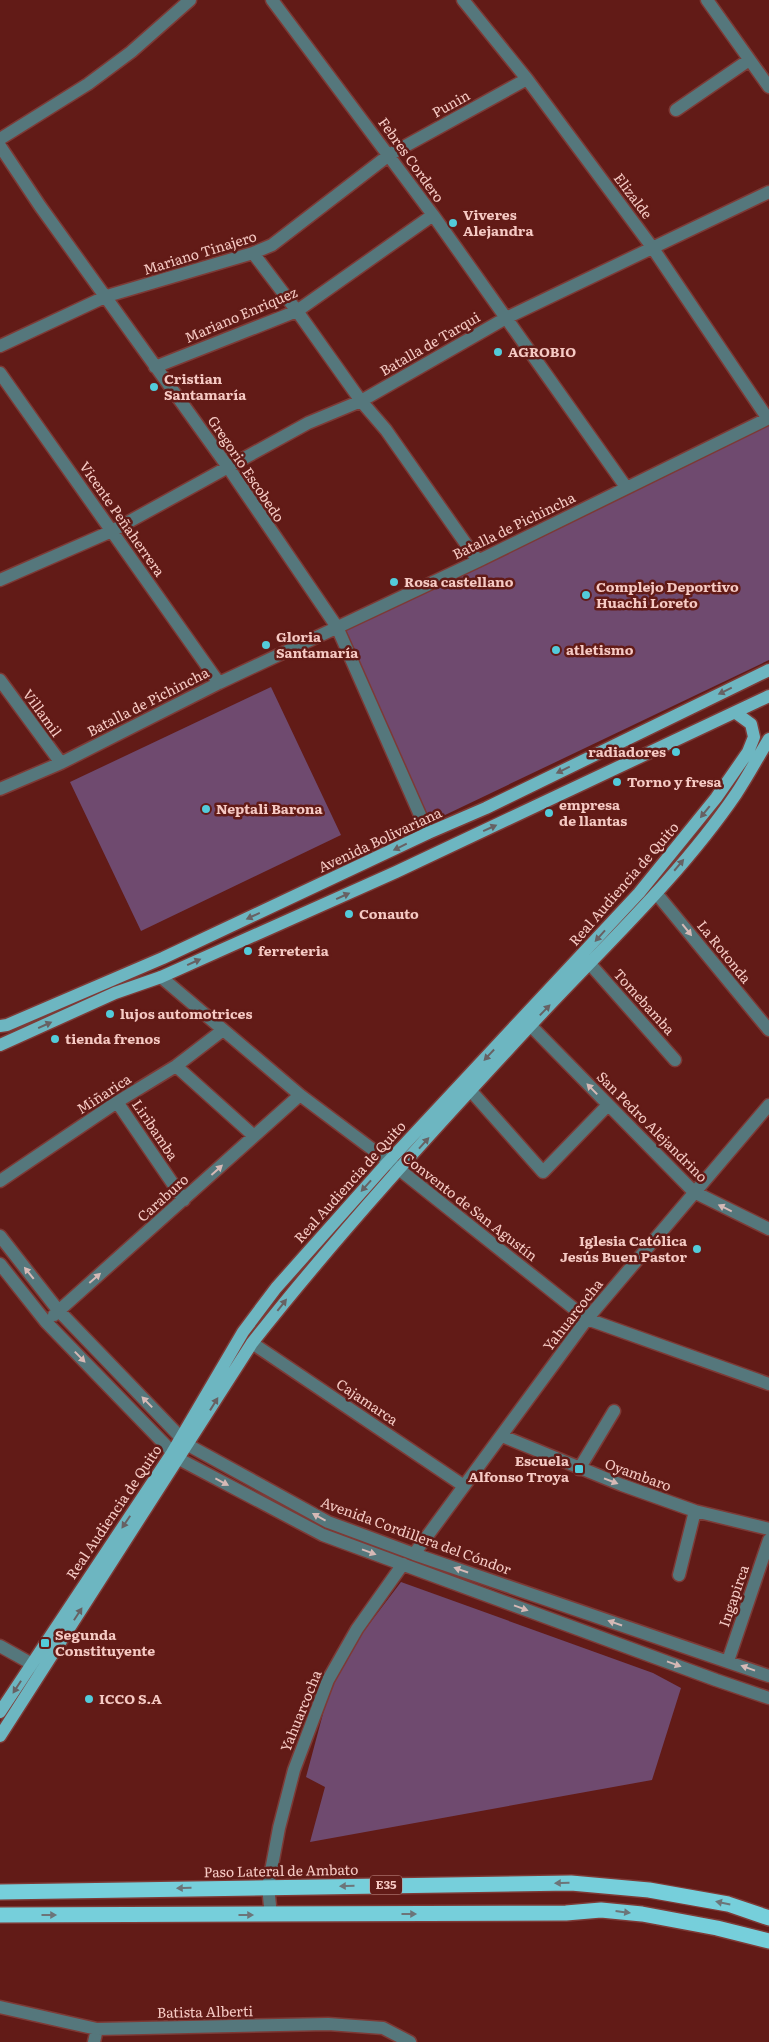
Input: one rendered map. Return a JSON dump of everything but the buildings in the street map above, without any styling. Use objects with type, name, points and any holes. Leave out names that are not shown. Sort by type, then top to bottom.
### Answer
[{"type":"highway","name":"Paso Lateral de Ambato","points":[[0,1892],[571,1883],[648,1890],[719,1902],[769,1918]]},
{"type":"highway","name":"E35","points":[[0,1915],[566,1913],[601,1910],[642,1914],[717,1928],[769,1941]]},
{"type":"main road","name":"Avenida Bolivariana","points":[[0,1026],[7,1025],[163,958],[428,833],[486,808],[769,670]]},
{"type":"main road","points":[[0,1045],[116,993],[161,977],[396,872],[736,714],[769,696]]},
{"type":"main road","points":[[736,714],[751,724],[754,737],[763,746]]},
{"type":"main road","name":"Real Audiencia de Quito","points":[[184,1441],[252,1343],[293,1291],[530,1025],[656,893],[735,794],[763,746]]},
{"type":"main road","name":"Real Audiencia de Quito","points":[[0,1736],[37,1667],[176,1456],[243,1332],[276,1288],[388,1162],[639,893],[716,798],[748,752],[763,746]]},
{"type":"main road","name":"Real Audiencia de Quito","points":[[0,1712],[37,1667]]},
{"type":"street","points":[[0,140],[88,84],[131,52],[190,0]]},
{"type":"street","name":"Febres Cordero","points":[[272,0],[389,154],[626,487]]},
{"type":"street","name":"Elizalde","points":[[463,0],[527,79],[652,247],[769,418]]},
{"type":"street","points":[[707,0],[769,87]]},
{"type":"street","points":[[676,110],[750,60]]},
{"type":"street","name":"Punin","points":[[389,154],[527,79]]},
{"type":"street","name":"Gregorio Escobedo","points":[[0,146],[40,206],[228,467],[337,627],[428,833]]},
{"type":"street","name":"Mariano Tinajero","points":[[0,346],[106,296],[252,253],[272,245],[389,154]]},
{"type":"street","name":"Batalla de Tarqui","points":[[0,580],[112,531],[308,423],[361,401],[506,318],[769,192]]},
{"type":"street","name":"Mariano Enriquez","points":[[155,366],[297,311],[433,215]]},
{"type":"street","points":[[252,253],[297,311],[361,401],[386,430],[478,561]]},
{"type":"street","name":"Vicente Peñaherrera","points":[[0,373],[219,683]]},
{"type":"street","name":"Batalla de Pichincha","points":[[0,789],[61,763],[219,683],[478,561],[769,418]]},
{"type":"street","name":"Villamil","points":[[0,680],[61,763]]},
{"type":"street","name":"La Rotonda","points":[[656,893],[769,1030]]},
{"type":"street","name":"Tomebamba","points":[[590,964],[675,1060]]},
{"type":"street","name":"Convento de San Agustín","points":[[161,977],[300,1095],[400,1170],[586,1319],[769,1384]]},
{"type":"street","name":"San Pedro Alejandrino","points":[[530,1025],[607,1106],[694,1192],[769,1229]]},
{"type":"street","name":"Miñarica","points":[[0,1181],[118,1102],[176,1066],[223,1030]]},
{"type":"street","points":[[176,1066],[254,1136]]},
{"type":"street","points":[[471,1091],[543,1172],[607,1106]]},
{"type":"street","name":"Caraburo","points":[[46,1322],[300,1095]]},
{"type":"street","name":"Liribamba","points":[[118,1102],[184,1200]]},
{"type":"street","name":"Yahuarcocha","points":[[414,1554],[586,1319],[769,1105]]},
{"type":"street","name":"Avenida Cordillera del Cóndor","points":[[0,1236],[58,1310],[184,1441],[328,1522],[414,1554],[769,1676]]},
{"type":"street","points":[[0,1264],[46,1322],[176,1456],[323,1535],[769,1698]]},
{"type":"street","name":"Cajamarca","points":[[252,1343],[464,1486]]},
{"type":"street","points":[[115,1393],[126,1380]]},
{"type":"street","points":[[579,1469],[614,1412]]},
{"type":"street","name":"Oyambaro","points":[[502,1436],[579,1469],[695,1511],[769,1529]]},
{"type":"street","points":[[679,1575],[695,1511]]},
{"type":"street","name":"Ingapirca","points":[[728,1661],[769,1540]]},
{"type":"street","name":"Yahuarcocha","points":[[271,1915],[268,1887],[279,1828],[294,1770],[328,1680],[357,1629],[403,1564]]},
{"type":"street","points":[[0,1646],[37,1667]]},
{"type":"street","name":"Batista Alberti","points":[[0,2007],[97,2029],[328,2024],[383,2028],[410,2042]]},
{"type":"street","points":[[94,2042],[97,2029]]},
{"type":"shaded area","name":"Complejo Deportivo Huachi Loreto","points":[[769,420],[769,660],[422,826],[337,626]]},
{"type":"shaded area","name":"Neptali Barona","points":[[271,687],[341,835],[141,931],[70,782]]},
{"type":"shaded area","points":[[401,1582],[653,1673],[681,1688],[652,1780],[310,1842],[325,1787],[306,1777],[335,1669]]},
{"type":"place","name":"Viveres Alejandra","points":[[453,223]]},
{"type":"place","name":"AGROBIO","points":[[498,352]]},
{"type":"place","name":"Cristian Santamaría","points":[[154,387]]},
{"type":"place","name":"Rosa castellano","points":[[394,582]]},
{"type":"place","name":"Complejo Deportivo Huachi Loreto","points":[[586,595]]},
{"type":"place","name":"Gloria Santamaría","points":[[266,645]]},
{"type":"place","name":"atletismo","points":[[556,650]]},
{"type":"place","name":"radiadores","points":[[676,752]]},
{"type":"place","name":"Torno y fresa","points":[[617,782]]},
{"type":"place","name":"Neptali Barona","points":[[206,809]]},
{"type":"place","name":"empresa de llantas","points":[[549,813]]},
{"type":"place","name":"Conauto","points":[[349,914]]},
{"type":"place","name":"ferreteria","points":[[248,951]]},
{"type":"place","name":"lujos automotrices","points":[[110,1014]]},
{"type":"place","name":"tienda frenos","points":[[55,1039]]},
{"type":"place","name":"Iglesia Católica Jesús Buen Pastor","points":[[697,1249]]},
{"type":"place","name":"Escuela Alfonso Troya","points":[[579,1469]]},
{"type":"place","name":"Segunda Constituyente","points":[[45,1643]]},
{"type":"place","name":"ICCO S.A","points":[[89,1699]]}]
